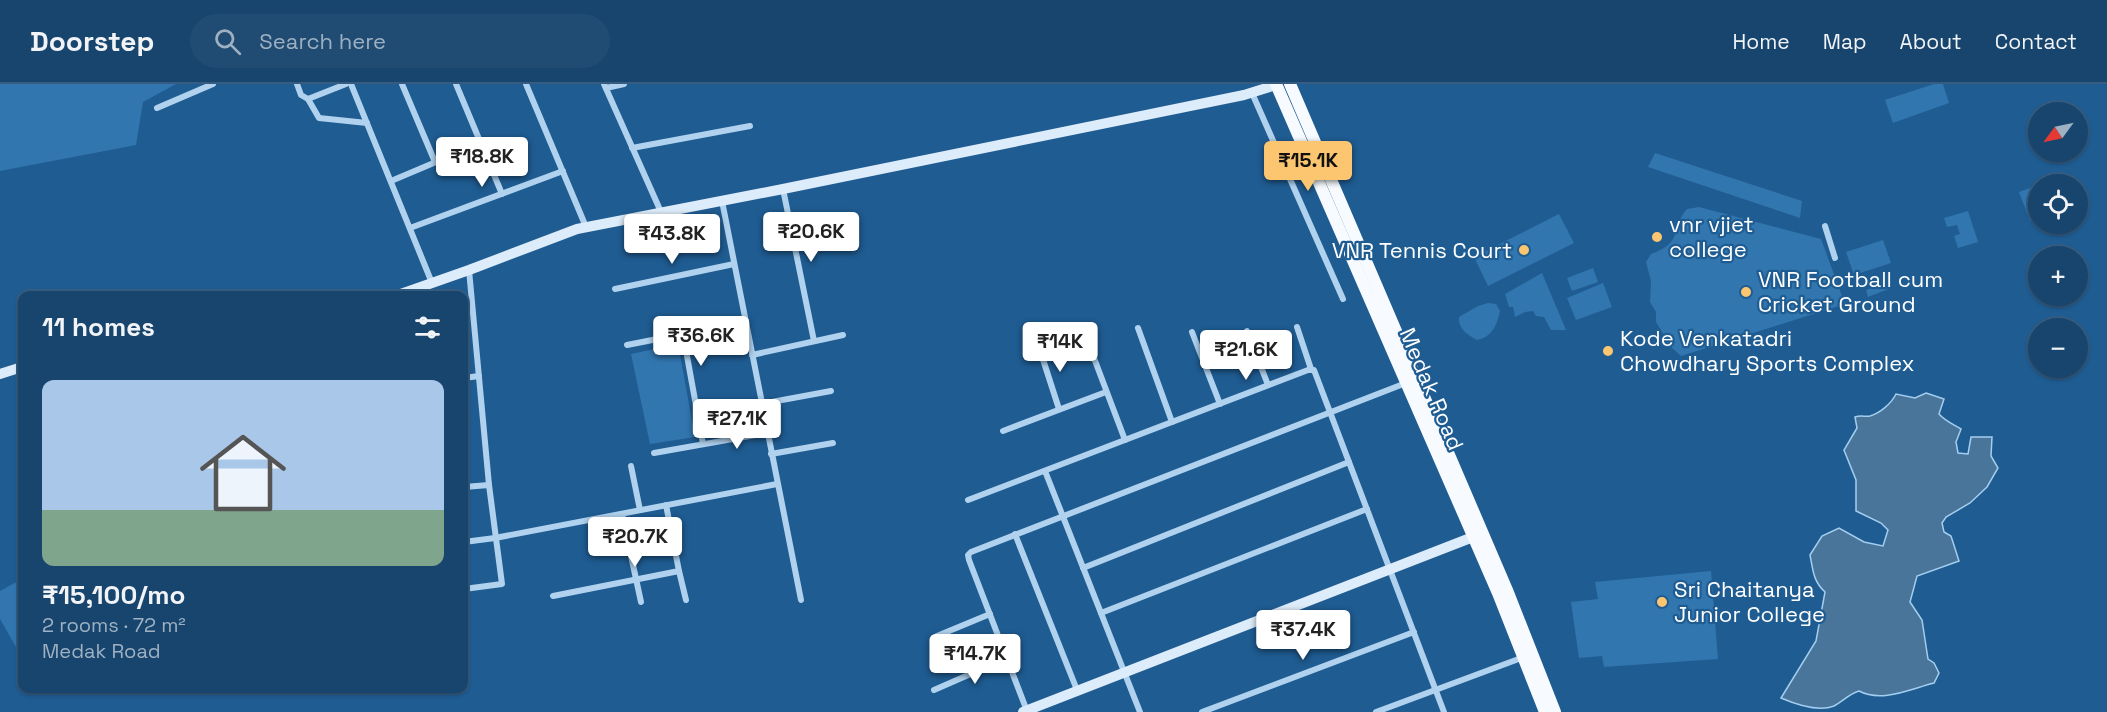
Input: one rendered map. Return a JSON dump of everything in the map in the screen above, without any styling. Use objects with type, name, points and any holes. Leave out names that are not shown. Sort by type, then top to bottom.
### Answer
[{"type":"main road","name":"Medak Road","points":[[1290,84],[1507,590],[1555,712]]},
{"type":"main road","name":"Medak Road","points":[[1276,85],[1473,537],[1545,712]]},
{"type":"street","points":[[157,108],[213,84]]},
{"type":"street","points":[[297,84],[301,95],[308,99],[319,118],[367,123]]},
{"type":"street","points":[[308,99],[346,84]]},
{"type":"street","points":[[351,84],[432,284]]},
{"type":"street","points":[[402,84],[435,162]]},
{"type":"street","points":[[456,84],[502,194]]},
{"type":"street","points":[[624,84],[605,86],[661,212]]},
{"type":"street","points":[[529,85],[586,227]]},
{"type":"street","points":[[410,291],[567,232],[586,227],[1252,93],[1276,85]]},
{"type":"street","points":[[1252,93],[1342,299]]},
{"type":"street","points":[[632,148],[750,126]]},
{"type":"street","points":[[390,181],[481,143]]},
{"type":"street","points":[[410,228],[563,171]]},
{"type":"street","points":[[783,189],[814,341]]},
{"type":"street","points":[[722,201],[766,433],[801,600]]},
{"type":"street","points":[[1825,226],[1835,258]]},
{"type":"street","points":[[615,289],[734,264]]},
{"type":"street","points":[[468,588],[502,584],[489,485],[469,270]]},
{"type":"street","points":[[627,345],[746,322]]},
{"type":"street","points":[[1297,327],[1311,369],[1316,374],[1444,712]]},
{"type":"street","points":[[1138,328],[1172,422]]},
{"type":"street","points":[[1083,329],[1125,440]]},
{"type":"street","points":[[1247,331],[1268,386]]},
{"type":"street","points":[[1192,332],[1220,404]]},
{"type":"street","points":[[683,334],[703,444]]},
{"type":"street","points":[[752,355],[843,335]]},
{"type":"street","points":[[1038,344],[1059,409]]},
{"type":"street","points":[[0,374],[18,368]]},
{"type":"street","points":[[968,500],[1311,369]]},
{"type":"street","points":[[468,377],[478,376]]},
{"type":"street","points":[[1406,383],[976,549],[968,555],[1025,711],[1473,537]]},
{"type":"street","points":[[761,404],[831,391]]},
{"type":"street","points":[[1002,430],[1107,392]]},
{"type":"street","points":[[654,453],[766,433]]},
{"type":"street","points":[[771,454],[833,443]]},
{"type":"street","points":[[1083,568],[1349,462]]},
{"type":"street","points":[[631,466],[639,510]]},
{"type":"street","points":[[1045,471],[1140,712]]},
{"type":"street","points":[[468,541],[777,484]]},
{"type":"street","points":[[468,487],[489,485]]},
{"type":"street","points":[[666,505],[686,600]]},
{"type":"street","points":[[1101,613],[1367,509]]},
{"type":"street","points":[[622,514],[641,602]]},
{"type":"street","points":[[1015,534],[1077,690]]},
{"type":"street","points":[[553,596],[680,571]]},
{"type":"street","points":[[937,636],[990,614]]},
{"type":"street","points":[[1202,712],[1414,632]]},
{"type":"street","points":[[1376,712],[1524,657]]},
{"type":"street","points":[[934,690],[1007,658]]},
{"type":"shaded area","points":[[0,84],[176,84],[143,102],[136,145],[0,171]]},
{"type":"shaded area","points":[[1934,84],[1943,84],[1949,103],[1893,123],[1885,100]]},
{"type":"shaded area","points":[[1655,153],[1802,201],[1800,218],[1648,167]]},
{"type":"shaded area","points":[[2028,189],[2028,216],[2019,192]]},
{"type":"shaded area","name":"VNR Football cum Cricket Ground","points":[[1699,207],[1821,239],[1845,304],[1681,356],[1671,347],[1656,322],[1656,312],[1650,302],[1651,281],[1646,262],[1651,254],[1673,240],[1687,209]]},
{"type":"shaded area","points":[[1968,211],[1978,242],[1958,248],[1954,236],[1960,234],[1957,225],[1947,227],[1944,218]]},
{"type":"shaded area","name":"VNR Tennis Court","points":[[1559,214],[1574,243],[1488,286],[1474,257]]},
{"type":"shaded area","points":[[1883,240],[1891,263],[1854,275],[1846,252]]},
{"type":"shaded area","points":[[1593,268],[1598,282],[1572,291],[1567,278]]},
{"type":"shaded area","points":[[1542,273],[1566,330],[1551,330],[1544,317],[1536,316],[1533,311],[1515,317],[1513,307],[1509,307],[1505,294]]},
{"type":"shaded area","points":[[1889,281],[1891,288],[1868,297],[1866,290]]},
{"type":"shaded area","points":[[1603,283],[1612,307],[1576,320],[1567,298]]},
{"type":"shaded area","points":[[1488,303],[1496,304],[1500,311],[1499,316],[1490,333],[1477,340],[1462,328],[1459,317]]},
{"type":"shaded area","points":[[678,344],[695,437],[650,444],[631,354]]},
{"type":"shaded area","points":[[1926,393],[1944,399],[1939,414],[1946,421],[1961,429],[1956,442],[1958,453],[1968,454],[1971,437],[1992,437],[1991,456],[1998,468],[1987,487],[1970,503],[1946,517],[1942,523],[1944,532],[1951,536],[1959,561],[1917,576],[1910,602],[1922,620],[1928,659],[1934,663],[1939,673],[1934,683],[1887,695],[1877,696],[1859,691],[1828,708],[1807,707],[1781,698],[1816,641],[1825,592],[1816,579],[1810,555],[1822,536],[1839,528],[1864,542],[1883,546],[1888,530],[1881,523],[1856,511],[1856,480],[1844,450],[1857,428],[1855,417],[1878,413],[1896,394],[1915,398]]},
{"type":"shaded area","points":[[1711,571],[1718,659],[1604,667],[1602,656],[1579,658],[1571,602],[1598,599],[1595,582]]},
{"type":"shaded area","points":[[18,581],[18,650],[0,619],[0,591]]},
{"type":"place","name":"vnr vjiet college","points":[[1657,237]]},
{"type":"place","name":"VNR Tennis Court","points":[[1524,250]]},
{"type":"place","name":"VNR Football cum Cricket Ground","points":[[1746,292]]},
{"type":"place","name":"Kode Venkatadri Chowdhary Sports Complex","points":[[1608,351]]},
{"type":"place","name":"Sri Chaitanya Junior College","points":[[1662,602]]}]
